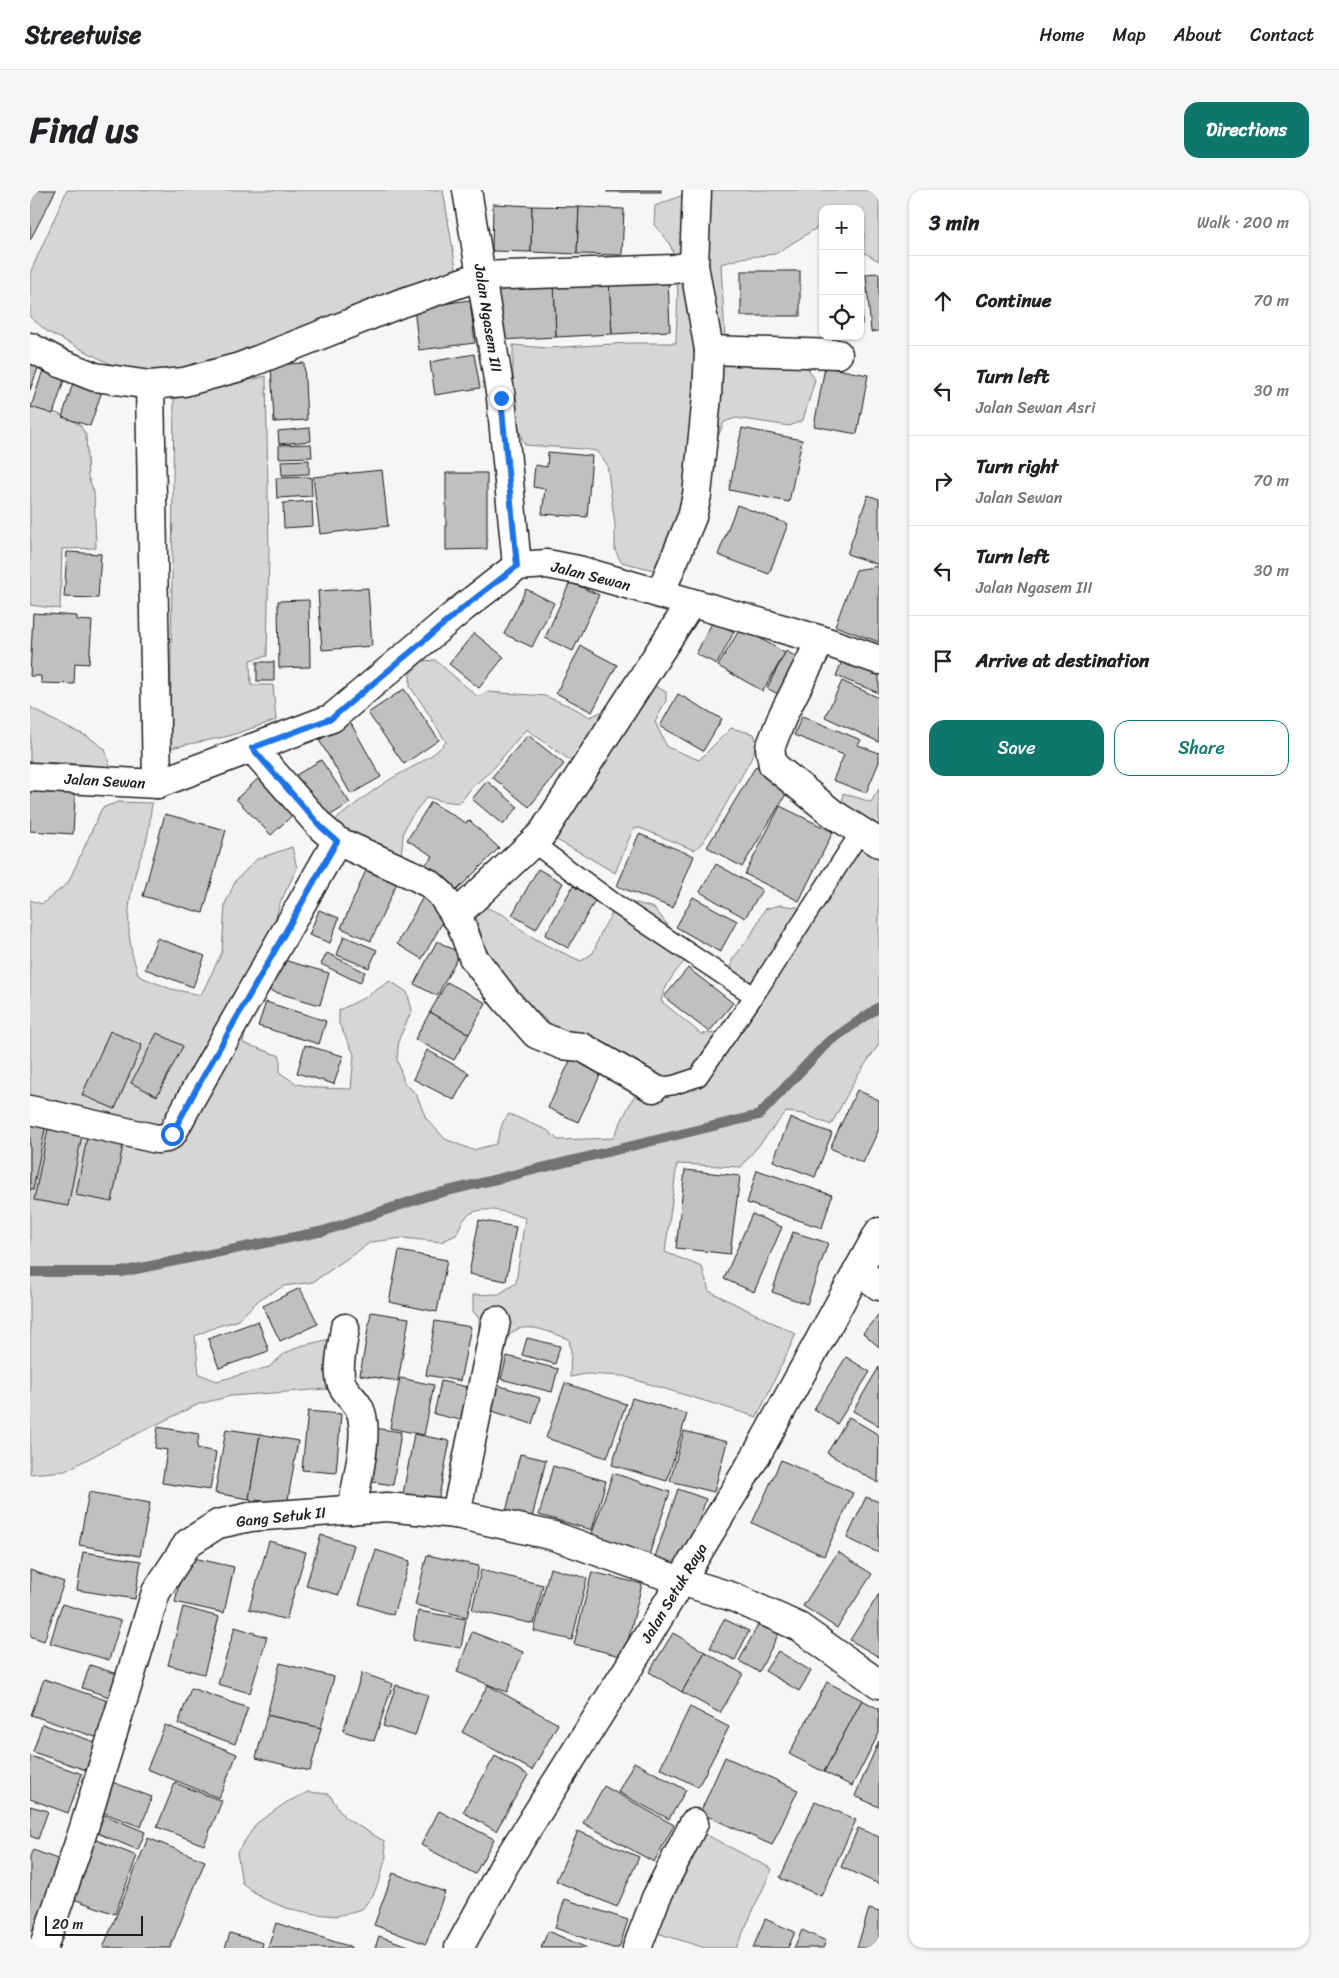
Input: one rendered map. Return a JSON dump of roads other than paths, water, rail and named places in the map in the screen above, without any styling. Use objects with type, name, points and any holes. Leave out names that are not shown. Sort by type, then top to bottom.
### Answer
[{"type":"street","name":"Jalan Ngasem III","points":[[467,190],[501,398],[517,566]]},
{"type":"street","points":[[660,594],[692,517],[697,495],[707,396],[709,350],[694,265],[696,190]]},
{"type":"street","points":[[30,347],[60,363],[95,377],[150,385],[184,382],[240,366],[401,303],[481,276],[674,269],[694,265]]},
{"type":"street","points":[[709,350],[838,354]]},
{"type":"street","points":[[150,385],[157,784]]},
{"type":"street","name":"Jalan Sewan","points":[[30,778],[157,784],[332,718],[464,607],[517,566],[547,564],[578,570],[820,640],[879,660]]},
{"type":"street","points":[[455,916],[542,834],[692,603]]},
{"type":"street","points":[[820,640],[783,715],[770,748],[773,765],[832,813],[870,837]]},
{"type":"street","points":[[252,748],[321,827],[337,841],[430,884],[441,894],[461,924],[473,957],[505,999],[536,1034],[562,1045],[582,1047],[653,1088]]},
{"type":"street","points":[[30,1110],[157,1139],[166,1138],[172,1134],[337,841]]},
{"type":"street","name":"Jalan Setuk Raya","points":[[459,1948],[505,1864],[681,1581],[757,1454],[879,1232]]},
{"type":"street","points":[[858,1270],[879,1286]]},
{"type":"street","points":[[456,1514],[496,1321]]},
{"type":"street","points":[[345,1328],[340,1371],[342,1383],[360,1406],[364,1422],[352,1510]]},
{"type":"street","name":"Gang Setuk II","points":[[43,1948],[83,1831],[156,1592],[188,1543],[218,1524],[250,1517],[387,1507],[456,1514],[554,1536],[681,1581],[733,1597],[799,1627],[879,1684]]},
{"type":"street","points":[[637,1948],[656,1898],[694,1822]]},
{"type":"lane","points":[[653,1088],[674,1085],[698,1077],[754,996],[870,837]]},
{"type":"lane","points":[[533,843],[613,902],[754,996]]},
{"type":"waterway","points":[[30,1272],[121,1272],[324,1231],[427,1196],[759,1115],[827,1043],[879,1007]]}]
